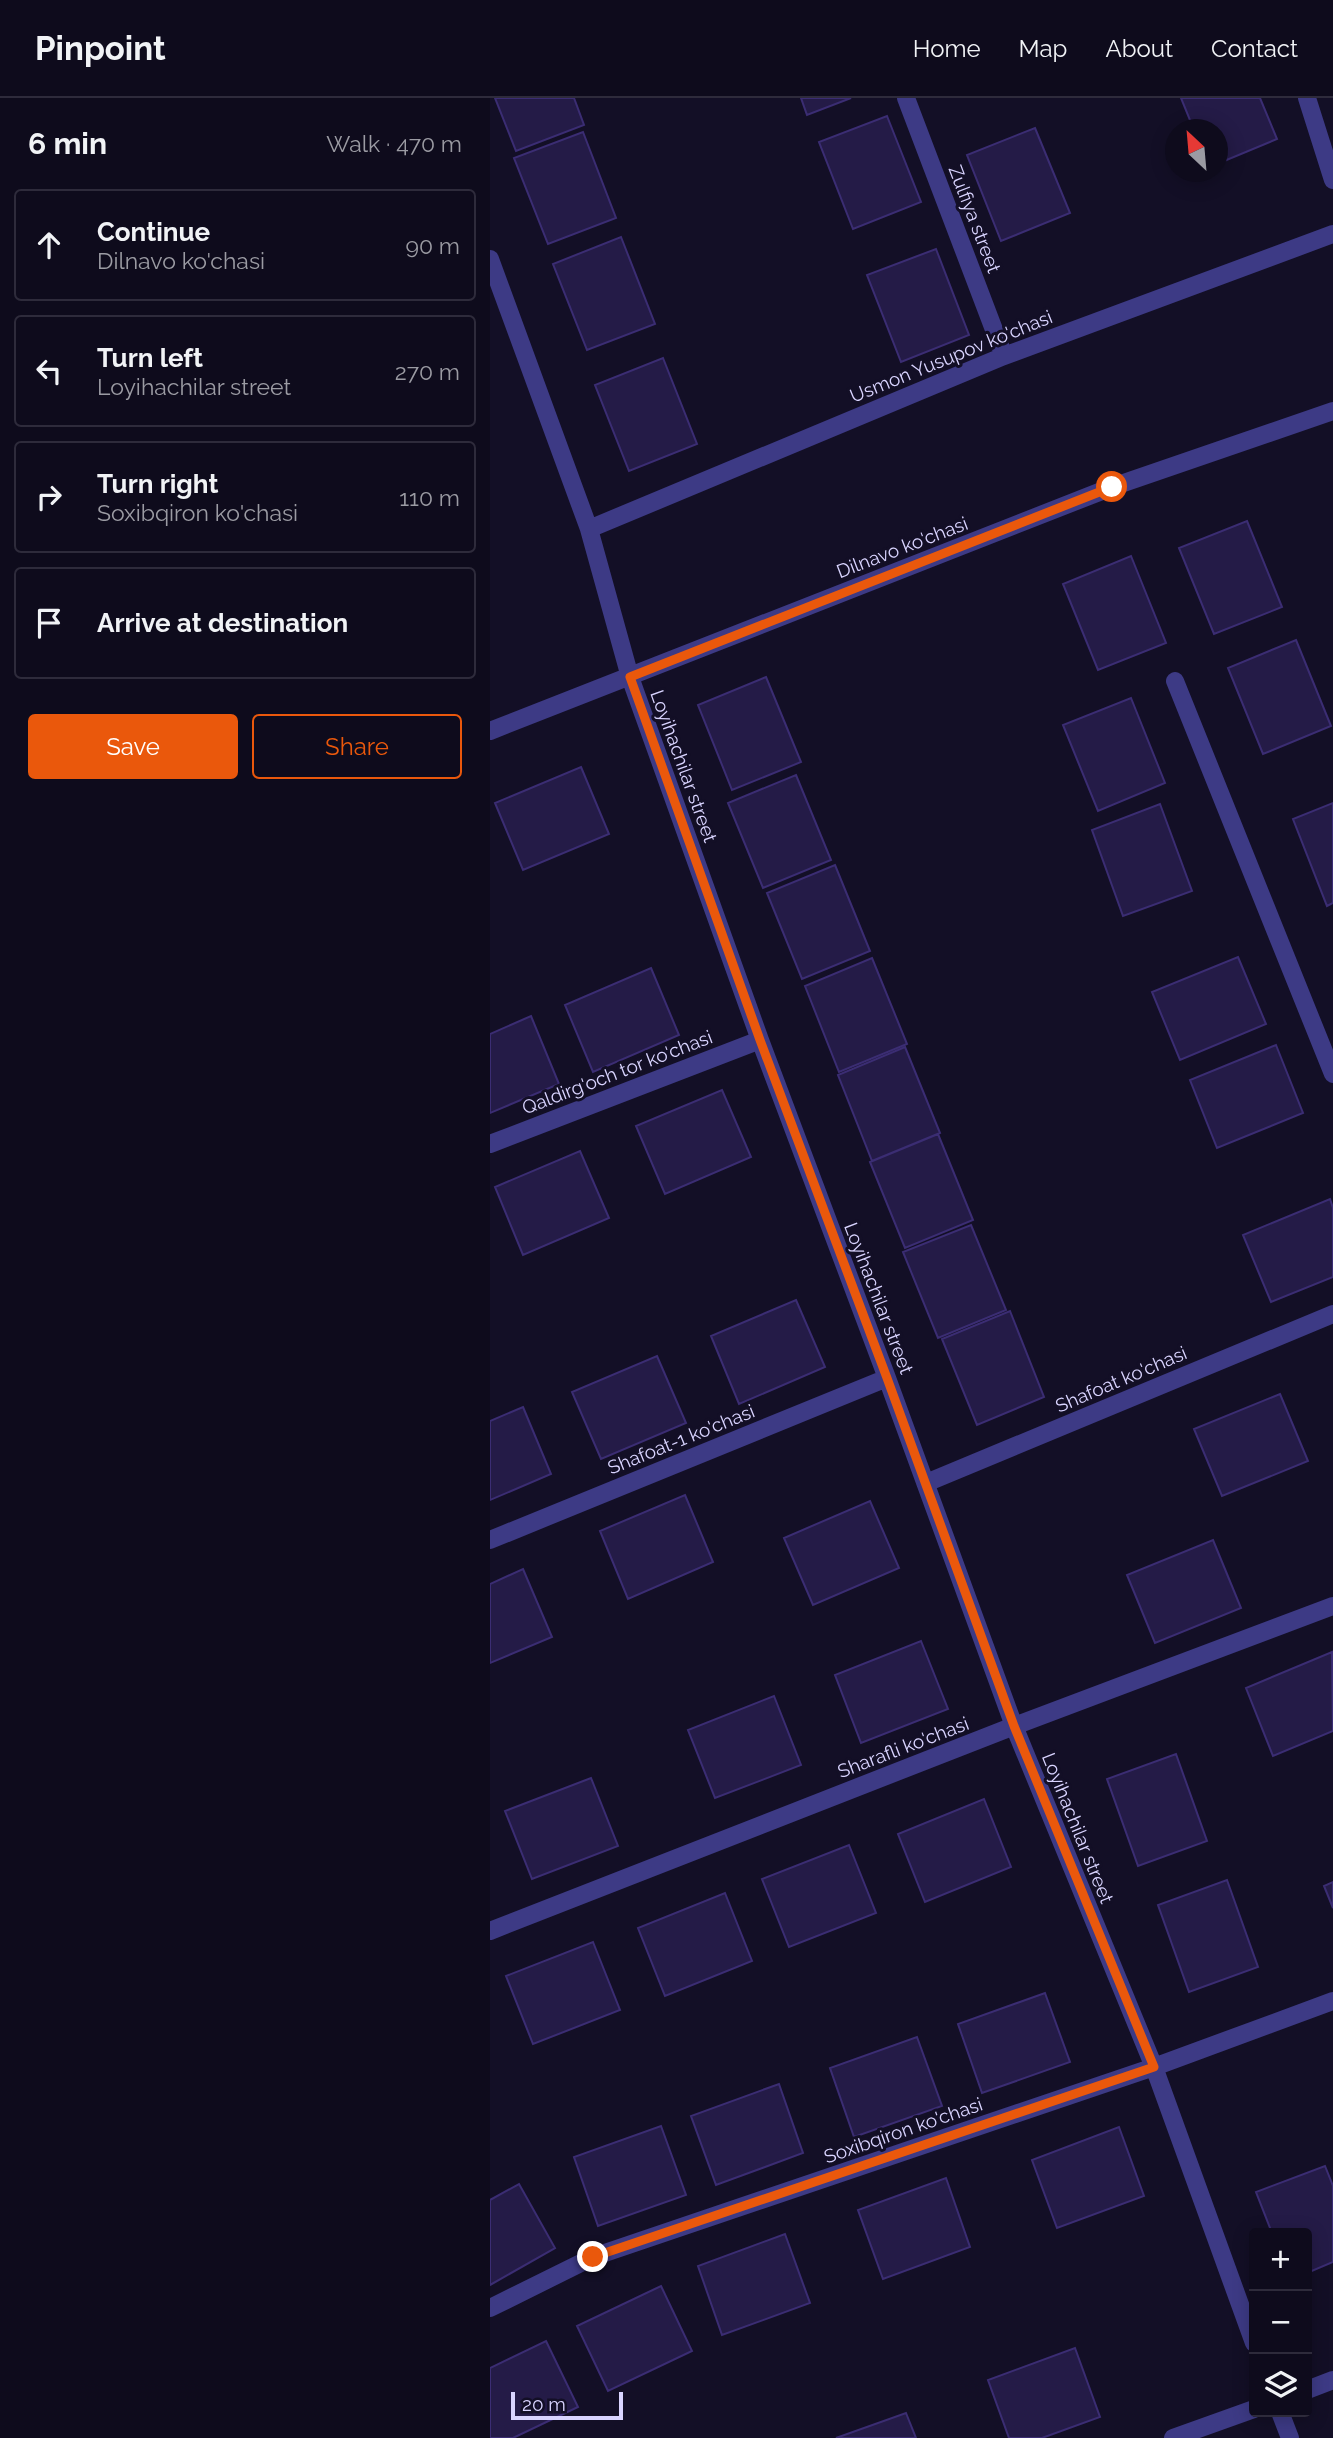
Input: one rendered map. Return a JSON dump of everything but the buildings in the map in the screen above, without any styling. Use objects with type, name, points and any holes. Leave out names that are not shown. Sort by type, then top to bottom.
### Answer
[{"type":"street","name":"Zulfiya street","points":[[906,98],[1004,356]]},
{"type":"street","points":[[1307,98],[1333,180]]},
{"type":"street","name":"Usmon Yusupov ko'chasi","points":[[589,528],[1004,356],[1333,233]]},
{"type":"street","name":"Loyihachilar street","points":[[490,259],[589,528],[630,677],[760,1040],[1014,1726],[1154,2067],[1249,2329]]},
{"type":"street","name":"Dilnavo ko'chasi","points":[[490,730],[1112,487],[1333,411]]},
{"type":"street","points":[[1175,681],[1333,1074]]},
{"type":"street","name":"Qaldirg'och tor ko'chasi","points":[[490,1144],[760,1040]]},
{"type":"street","name":"Shafoat ko'chasi","points":[[926,1483],[1333,1314]]},
{"type":"street","name":"Shafoat-1 ko'chasi","points":[[490,1540],[887,1378]]},
{"type":"street","name":"Sharafli ko'chasi","points":[[490,1931],[1014,1726],[1333,1606]]},
{"type":"street","name":"Soxibqiron ko'chasi","points":[[490,2308],[593,2257],[1154,2067],[1333,2001]]},
{"type":"street","points":[[1312,2388],[1333,2380]]},
{"type":"street","points":[[1173,2438],[1249,2411]]},
{"type":"street","points":[[1282,2417],[1290,2438]]},
{"type":"route","points":[[593,2257],[1154,2067],[1014,1726],[760,1040],[630,677],[1112,487]]}]
